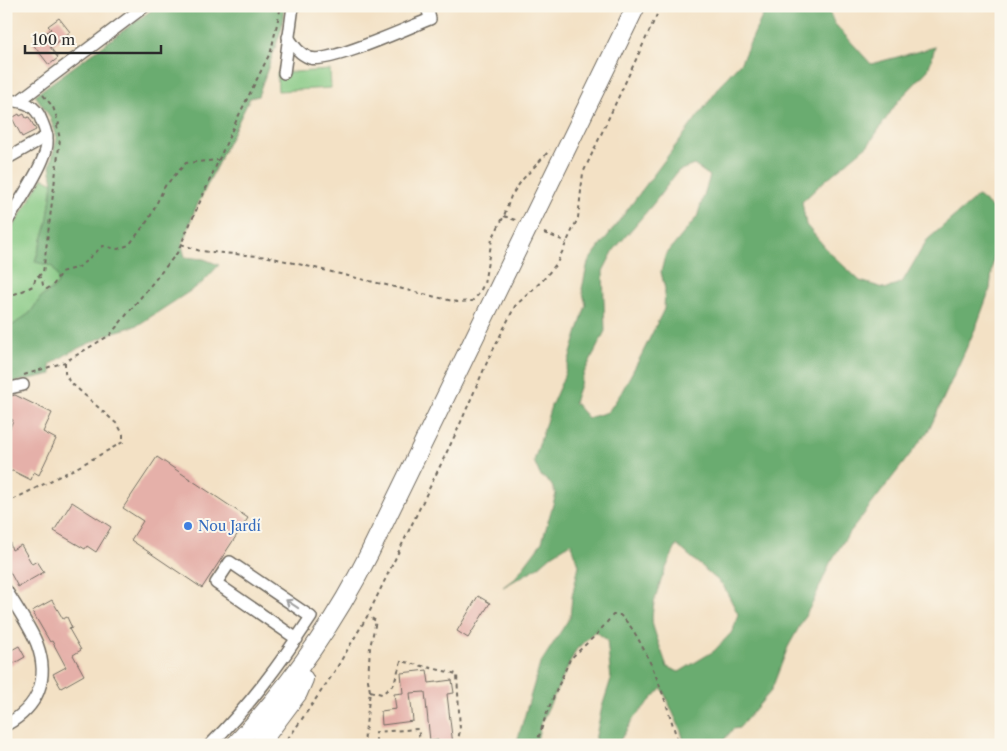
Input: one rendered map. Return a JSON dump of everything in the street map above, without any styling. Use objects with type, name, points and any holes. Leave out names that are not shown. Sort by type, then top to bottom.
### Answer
[{"type":"highway","points":[[235,745],[301,675],[362,567],[636,6]]},
{"type":"highway","points":[[249,745],[343,622],[371,572],[647,6]]},
{"type":"highway","points":[[226,745],[282,681],[301,675]]},
{"type":"highway","points":[[259,745],[298,693],[301,675]]},
{"type":"street","points":[[19,100],[144,6]]},
{"type":"street","points":[[284,73],[293,6]]},
{"type":"street","points":[[288,37],[296,50],[311,58],[333,56],[430,19],[427,6]]},
{"type":"street","points":[[6,100],[19,100],[35,108],[46,133],[47,145],[43,160],[6,223]]},
{"type":"street","points":[[6,159],[46,133]]},
{"type":"street","points":[[6,389],[23,381]]},
{"type":"street","points":[[210,745],[261,689],[297,638],[311,617],[230,562],[216,583],[297,638]]},
{"type":"street","points":[[6,590],[37,643],[41,674],[39,690],[28,710],[6,725]]},
{"type":"path","points":[[23,381],[65,362],[110,335],[177,253],[271,51],[281,6]]},
{"type":"path","points":[[282,745],[294,732],[333,674],[368,616],[515,306],[543,280],[557,263],[578,218],[583,172],[661,6]]},
{"type":"path","points":[[6,294],[17,293],[33,286],[45,266],[60,139],[57,126],[59,124],[53,107],[35,88]]},
{"type":"path","points":[[46,133],[57,126]]},
{"type":"path","points":[[181,244],[200,252],[269,257],[457,302],[472,301],[478,296],[484,284],[492,239],[504,216],[511,196],[522,180],[552,148]]},
{"type":"path","points":[[38,275],[47,289],[54,284],[61,272],[79,267],[103,246],[118,250],[129,245],[149,219],[166,186],[186,163],[219,160]]},
{"type":"path","points":[[504,216],[521,222]]},
{"type":"path","points":[[544,233],[567,242]]},
{"type":"path","points":[[6,262],[10,266],[6,276]]},
{"type":"path","points":[[6,503],[78,467],[122,442],[123,434],[118,425],[69,381],[65,373],[65,362]]},
{"type":"path","points":[[536,745],[570,659],[613,616],[620,615],[630,624],[655,670],[668,704],[679,745]]},
{"type":"path","points":[[364,744],[370,692],[368,680],[370,647],[376,621],[368,616]]},
{"type":"path","points":[[370,692],[382,694],[394,684],[402,661],[457,674],[460,730],[457,745]]},
{"type":"path","points":[[360,745],[376,744],[376,732],[418,729],[421,745]]},
{"type":"green space","points":[[157,6],[284,6],[282,28],[258,96],[250,98],[194,212],[182,246],[185,257],[204,259],[219,265],[201,284],[138,325],[114,332],[70,352],[50,365],[52,374],[6,384],[6,324],[13,325],[30,313],[41,297],[58,283],[58,277],[52,266],[35,262],[47,224],[53,183],[50,166],[57,138],[50,117],[35,95]]},
{"type":"green space","points":[[767,6],[827,6],[834,23],[871,64],[935,47],[928,70],[898,101],[869,144],[802,202],[806,225],[830,253],[860,281],[887,289],[903,281],[927,240],[978,196],[996,211],[997,226],[990,289],[976,327],[929,430],[847,536],[830,563],[813,602],[788,647],[771,691],[739,728],[733,729],[720,745],[685,745],[681,731],[662,688],[634,718],[617,745],[594,745],[602,707],[611,679],[607,640],[595,631],[576,650],[541,723],[536,745],[516,745],[540,664],[570,617],[579,565],[571,543],[553,554],[537,568],[503,587],[515,578],[542,542],[556,494],[551,484],[540,475],[534,461],[551,406],[563,379],[586,305],[582,289],[588,262],[728,76],[741,62]],"holes":[[[694,165],[710,176],[697,217],[665,256],[661,272],[665,289],[664,309],[621,393],[608,412],[588,418],[574,402],[584,373],[605,331],[603,271],[614,250],[678,171]],[[677,545],[723,585],[738,614],[733,631],[714,651],[679,672],[667,667],[653,626],[652,617],[659,585]]]},
{"type":"green space","points":[[330,70],[331,88],[278,91],[277,73]]},
{"type":"green space","points":[[43,178],[53,183],[47,224],[35,261],[52,266],[58,277],[58,283],[41,297],[30,313],[13,325],[6,324],[6,238]]},
{"type":"building","points":[[59,18],[70,32],[50,47],[58,58],[49,65],[32,43],[51,29],[48,26]]},
{"type":"building","points":[[19,114],[20,116],[24,114],[26,118],[29,117],[36,130],[22,137],[12,118]]},
{"type":"building","points":[[15,395],[52,413],[43,432],[56,439],[39,475],[34,472],[31,480],[13,471],[6,472],[6,438],[13,420],[6,417],[6,404],[11,396]]},
{"type":"building","points":[[157,457],[248,518],[202,588],[131,540],[143,521],[123,508]]},
{"type":"building","points":[[72,502],[111,527],[96,552],[87,546],[85,549],[54,531]]},
{"type":"building","points":[[6,537],[8,537],[12,550],[21,545],[32,564],[37,561],[44,572],[18,587],[6,565]]},
{"type":"building","points":[[478,596],[490,603],[468,638],[457,631]]},
{"type":"building","points":[[52,600],[63,619],[67,617],[72,628],[69,629],[81,650],[73,655],[84,675],[61,688],[53,674],[66,667],[52,641],[50,642],[32,611]]},
{"type":"building","points":[[19,646],[25,657],[6,668],[6,653]]},
{"type":"building","points":[[427,670],[429,683],[452,680],[454,693],[447,694],[453,745],[439,745],[438,740],[430,741],[425,692],[410,693],[413,721],[382,725],[381,711],[396,709],[394,694],[403,693],[401,673]]},
{"type":"place","name":"Nou Jardí","points":[[188,526]]}]
